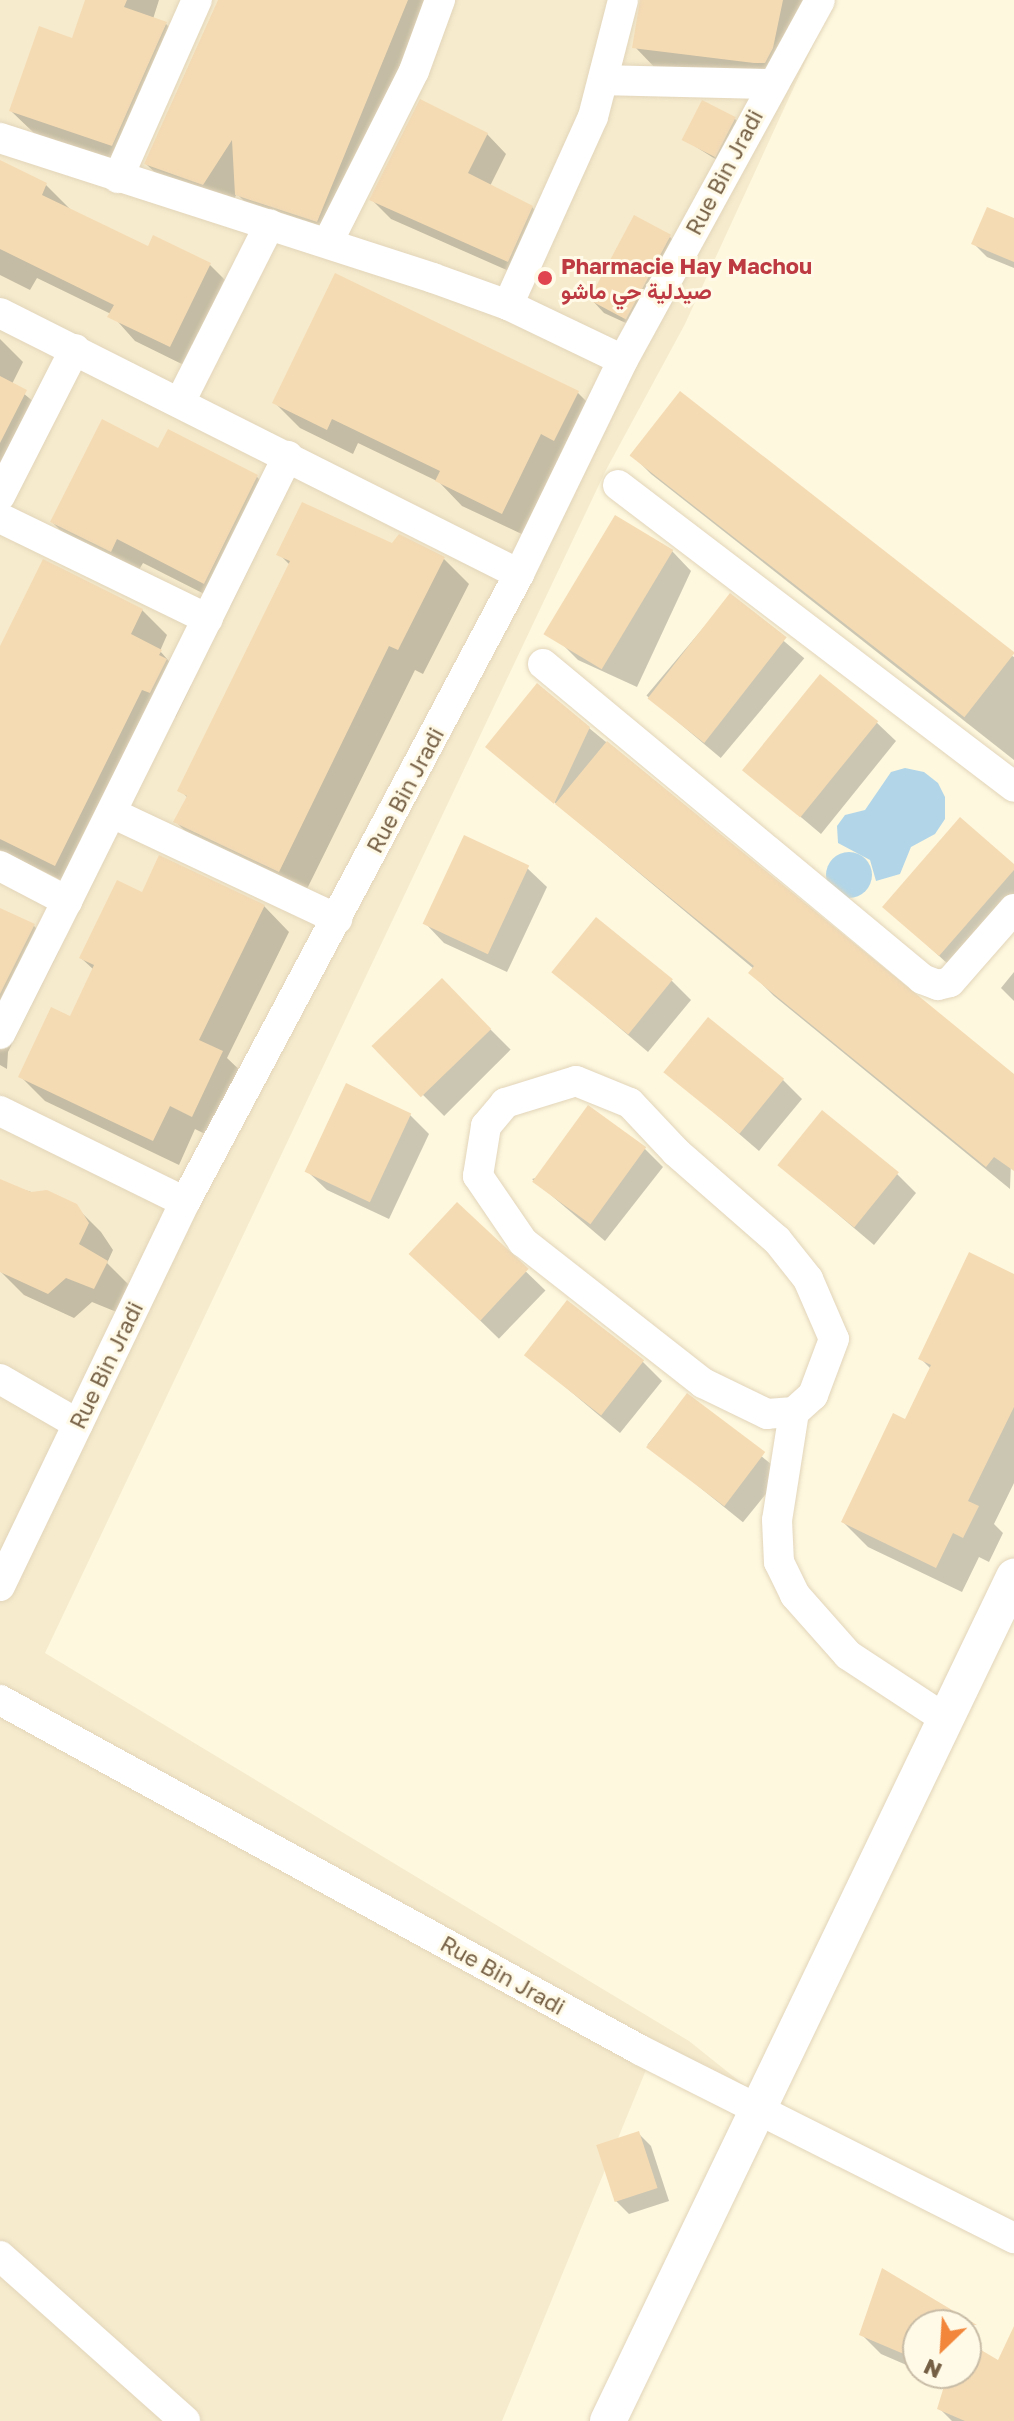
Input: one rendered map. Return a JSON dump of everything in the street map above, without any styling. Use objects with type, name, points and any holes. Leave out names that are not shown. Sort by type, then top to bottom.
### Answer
[{"type":"street","points":[[118,178],[197,0]]},
{"type":"street","points":[[328,242],[414,71],[440,0]]},
{"type":"street","points":[[508,305],[593,117],[623,0]]},
{"type":"street","name":"Rue Bin Jradi","points":[[0,1586],[185,1202],[519,574],[623,360],[820,0]]},
{"type":"street","points":[[603,80],[772,84]]},
{"type":"street","points":[[0,138],[118,178],[328,242],[508,305],[623,360]]},
{"type":"street","points":[[180,402],[270,224]]},
{"type":"street","points":[[0,313],[519,574]]},
{"type":"street","points":[[0,496],[75,349]]},
{"type":"street","points":[[0,1034],[288,456]]},
{"type":"street","points":[[618,485],[1014,787]]},
{"type":"street","points":[[0,518],[208,619]]},
{"type":"street","points":[[543,664],[922,979],[938,985],[950,982],[1014,909]]},
{"type":"street","points":[[112,813],[337,919]]},
{"type":"street","points":[[0,866],[67,901]]},
{"type":"street","points":[[794,1412],[767,1414],[703,1383],[523,1242],[478,1176],[486,1126],[505,1103],[576,1081],[630,1103],[676,1152],[777,1240],[825,1307],[834,1339],[813,1395],[794,1412],[777,1520],[779,1562],[795,1595],[848,1655],[947,1720]]},
{"type":"street","points":[[0,1111],[185,1202]]},
{"type":"street","points":[[0,1379],[78,1424]]},
{"type":"street","points":[[608,2421],[1014,1577]]},
{"type":"street","name":"Rue Bin Jradi","points":[[0,1700],[640,2050],[1014,2238]]},
{"type":"street","points":[[0,2256],[185,2421]]},
{"type":"shaded area","points":[[0,0],[834,0],[685,324],[606,470],[45,1653],[689,2041],[749,2089],[646,2070],[502,2421],[0,2421]]},
{"type":"water","points":[[905,768],[924,772],[938,783],[945,797],[945,819],[935,834],[911,847],[900,874],[876,881],[870,860],[838,843],[837,826],[845,815],[865,810],[891,772]]},
{"type":"water","points":[[849,852],[865,859],[872,875],[865,891],[849,898],[833,891],[826,875],[833,859]]},
{"type":"building","points":[[85,0],[127,0],[124,7],[167,22],[112,146],[9,111],[39,26],[72,38]]},
{"type":"building","points":[[218,0],[408,0],[317,222],[235,195],[232,140],[203,185],[144,164]]},
{"type":"building","points":[[640,0],[783,0],[773,48],[765,63],[754,63],[632,48]]},
{"type":"building","points":[[420,99],[488,133],[468,173],[533,206],[508,262],[369,200]]},
{"type":"building","points":[[702,100],[736,117],[715,157],[682,140]]},
{"type":"building","points":[[0,160],[47,183],[42,195],[148,246],[153,235],[211,263],[170,347],[107,317],[114,305],[0,249]]},
{"type":"building","points":[[987,207],[1014,218],[1014,262],[971,244]]},
{"type":"building","points":[[634,215],[671,235],[626,319],[589,300]]},
{"type":"building","points":[[335,273],[579,391],[554,441],[541,434],[502,514],[435,481],[440,471],[332,419],[327,430],[272,403]]},
{"type":"building","points":[[0,376],[27,390],[0,443]]},
{"type":"building","points":[[680,391],[1014,652],[964,717],[630,456]]},
{"type":"building","points":[[102,419],[158,448],[168,429],[258,475],[204,584],[117,539],[111,552],[50,522]]},
{"type":"building","points":[[302,502],[392,543],[399,534],[445,557],[398,650],[389,646],[279,872],[173,822],[187,796],[177,791],[290,561],[276,555]]},
{"type":"building","points":[[615,515],[673,550],[602,669],[543,634]]},
{"type":"building","points":[[43,559],[143,609],[131,634],[162,650],[159,655],[167,659],[150,693],[142,690],[55,866],[0,839],[0,646]]},
{"type":"building","points":[[730,593],[787,637],[704,743],[648,699]]},
{"type":"building","points":[[820,674],[878,721],[800,818],[742,770]]},
{"type":"building","points":[[537,683],[590,727],[554,804],[485,747]]},
{"type":"building","points":[[607,741],[1014,1074],[1014,1171],[994,1157],[986,1167],[748,973],[754,966],[555,804]]},
{"type":"building","points":[[960,817],[1014,864],[1014,870],[939,956],[882,907]]},
{"type":"building","points":[[464,835],[529,865],[488,954],[423,924]]},
{"type":"building","points":[[159,855],[265,905],[199,1040],[223,1051],[192,1117],[170,1106],[153,1141],[18,1077],[51,1007],[70,1016],[94,965],[79,958],[117,880],[142,892]]},
{"type":"building","points":[[0,908],[35,924],[0,994]]},
{"type":"building","points":[[596,917],[673,979],[628,1034],[551,972]]},
{"type":"building","points":[[442,978],[491,1029],[421,1097],[372,1046]]},
{"type":"building","points":[[708,1017],[784,1079],[739,1134],[663,1072]]},
{"type":"building","points":[[346,1083],[411,1113],[370,1202],[305,1172]]},
{"type":"building","points":[[588,1105],[646,1147],[590,1224],[532,1182]]},
{"type":"building","points":[[822,1110],[899,1172],[854,1227],[777,1165]]},
{"type":"building","points":[[0,1179],[31,1192],[47,1190],[77,1204],[89,1223],[79,1244],[108,1261],[94,1289],[66,1278],[48,1294],[0,1272]]},
{"type":"building","points":[[457,1202],[529,1269],[480,1321],[409,1254]]},
{"type":"building","points":[[969,1252],[1014,1274],[1014,1407],[968,1501],[979,1506],[963,1538],[953,1533],[936,1568],[841,1522],[893,1413],[905,1419],[931,1365],[918,1359]]},
{"type":"building","points":[[567,1300],[644,1360],[601,1415],[524,1355]]},
{"type":"building","points":[[687,1393],[765,1452],[724,1506],[646,1447]]},
{"type":"building","points":[[639,2131],[658,2188],[615,2202],[596,2145]]},
{"type":"building","points":[[882,2268],[950,2309],[902,2309],[902,2353],[859,2335]]},
{"type":"building","points":[[1014,2326],[1014,2421],[965,2421],[937,2409],[943,2389],[982,2389],[982,2350],[998,2360]]},
{"type":"place","name":"Pharmacie Hay Machou صيدلية حي ماشو","points":[[545,278]]}]
